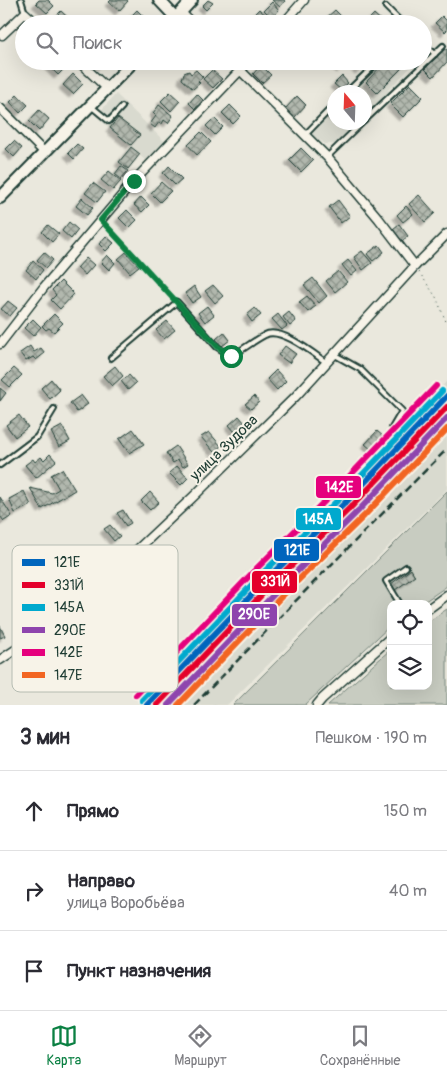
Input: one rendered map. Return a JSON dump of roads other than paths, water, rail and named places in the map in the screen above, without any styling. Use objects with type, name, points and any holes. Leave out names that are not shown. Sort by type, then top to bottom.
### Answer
[{"type":"street","points":[[159,0],[173,15]]},
{"type":"street","points":[[179,15],[192,0]]},
{"type":"street","points":[[291,15],[304,0]]},
{"type":"street","points":[[2,35],[15,23]]},
{"type":"street","points":[[88,70],[108,88]]},
{"type":"street","points":[[0,198],[125,70]]},
{"type":"street","points":[[0,344],[44,287],[134,181],[241,70],[327,157],[379,219],[415,266]]},
{"type":"street","points":[[0,108],[44,152]]},
{"type":"street","name":"улица Зудова","points":[[142,545],[295,397],[415,266],[447,234]]},
{"type":"street","points":[[432,606],[447,595]]},
{"type":"street","points":[[317,705],[387,641]]},
{"type":"street","name":"улица Зудова","points":[[0,660],[12,652]]},
{"type":"lane","points":[[21,0],[25,13]]},
{"type":"lane","points":[[386,7],[394,15]]},
{"type":"lane","points":[[432,57],[443,46]]},
{"type":"lane","points":[[432,51],[435,54]]},
{"type":"lane","points":[[354,85],[370,70]]},
{"type":"lane","points":[[372,114],[418,70]]},
{"type":"lane","points":[[91,105],[109,121],[122,107]]},
{"type":"lane","points":[[304,135],[327,112]]},
{"type":"lane","points":[[327,157],[356,130]]},
{"type":"lane","points":[[111,358],[177,302],[218,347],[231,356],[240,352],[266,333],[275,332],[286,336],[327,363]]},
{"type":"lane","points":[[334,355],[360,368],[402,411],[392,428]]},
{"type":"lane","points":[[0,465],[37,437],[54,409]]},
{"type":"lane","points":[[398,600],[386,581],[406,566]]},
{"type":"railway","points":[[166,705],[447,415]]},
{"type":"railway","points":[[194,705],[447,449]]}]
